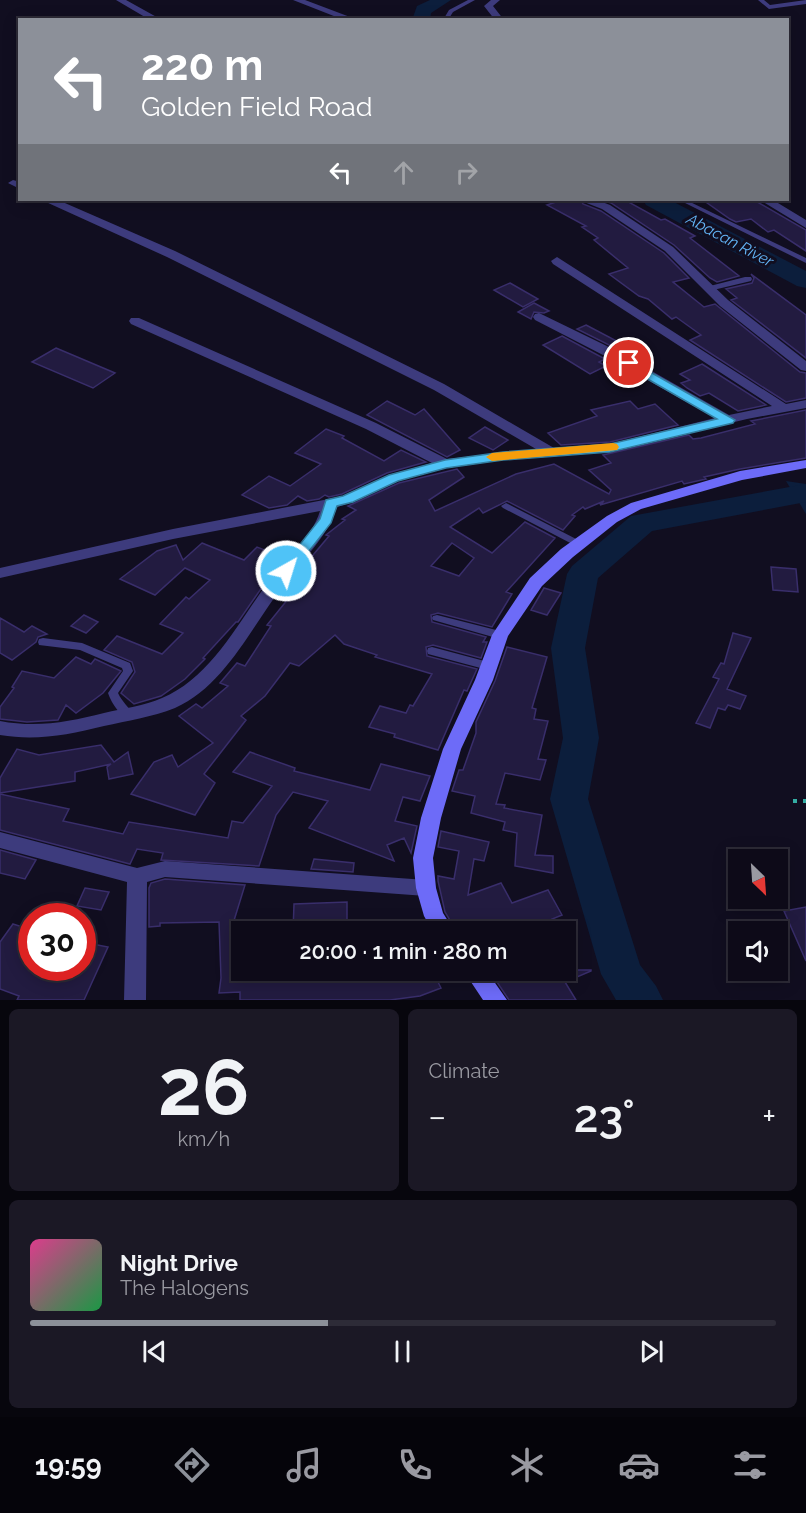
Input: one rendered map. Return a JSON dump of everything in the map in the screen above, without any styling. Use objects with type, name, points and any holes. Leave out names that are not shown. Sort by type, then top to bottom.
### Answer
[{"type":"street","points":[[120,0],[154,18]]},
{"type":"street","points":[[297,0],[348,18]]},
{"type":"street","points":[[496,0],[488,6],[498,18]]},
{"type":"street","points":[[52,201],[171,254],[439,387],[551,452]]},
{"type":"street","points":[[591,201],[606,207],[669,249],[709,289],[806,367]]},
{"type":"street","points":[[768,201],[806,225]]},
{"type":"street","points":[[557,261],[784,408]]},
{"type":"street","points":[[539,317],[608,352],[728,420]]},
{"type":"street","points":[[135,321],[371,426],[445,464]]},
{"type":"street","points":[[0,573],[172,534],[330,504],[348,499],[393,478],[445,464],[610,448],[806,404]]},
{"type":"street","points":[[437,921],[426,888],[423,858],[431,818],[452,749],[500,635],[536,582],[579,544],[612,519],[636,506],[740,476],[806,464]]},
{"type":"street","points":[[0,728],[17,732],[57,732],[129,715],[177,699],[199,682],[234,642],[327,520],[330,504]]},
{"type":"street","points":[[0,840],[137,876],[165,869],[426,888]]},
{"type":"street","points":[[135,1000],[137,876]]},
{"type":"street","points":[[481,981],[496,1000]]},
{"type":"lane","points":[[447,18],[452,11],[472,0]]},
{"type":"lane","points":[[761,0],[769,7],[806,2]]},
{"type":"lane","points":[[684,201],[806,261]]},
{"type":"lane","points":[[709,289],[748,279]]},
{"type":"lane","points":[[506,506],[579,544]]},
{"type":"lane","points":[[437,618],[500,635]]},
{"type":"lane","points":[[43,642],[82,647],[126,666],[128,671],[113,693],[116,701],[129,715]]},
{"type":"lane","points":[[432,651],[488,666]]},
{"type":"path","points":[[793,801],[806,801]]},
{"type":"water","points":[[786,481],[806,484],[806,514]]},
{"type":"building","points":[[559,201],[582,201],[583,204],[601,211],[664,253],[689,278],[673,282],[704,307],[715,304],[800,372],[806,373],[806,398],[786,402],[690,340],[701,335],[676,317],[672,319],[648,299],[639,296],[609,274],[628,268],[594,240],[598,238],[582,227],[586,226],[547,205]]},
{"type":"building","points":[[605,201],[627,201],[695,236],[690,238],[739,276],[717,282],[674,245]]},
{"type":"building","points":[[704,201],[756,201],[806,230],[806,251],[774,230],[768,232],[751,219],[736,222]]},
{"type":"building","points":[[751,274],[806,315],[806,358],[731,300],[737,298],[726,289],[752,283],[754,278]]},
{"type":"building","points":[[510,283],[538,299],[523,307],[494,290]]},
{"type":"building","points":[[534,303],[549,311],[534,312],[531,319],[518,312]]},
{"type":"building","points":[[586,325],[628,347],[621,351],[577,329]]},
{"type":"building","points":[[562,336],[605,359],[599,362],[606,366],[590,374],[543,345]]},
{"type":"building","points":[[56,348],[115,373],[93,388],[32,362]]},
{"type":"building","points":[[702,364],[766,405],[738,411],[709,393],[700,396],[681,383],[690,380],[680,374]]},
{"type":"building","points":[[387,401],[415,415],[424,409],[460,450],[447,457],[367,415]]},
{"type":"building","points":[[630,401],[638,409],[655,404],[678,425],[610,442],[561,445],[548,433],[597,416],[591,410]]},
{"type":"building","points":[[806,410],[806,458],[740,469],[684,484],[682,481],[600,505],[604,501],[585,509],[583,507],[572,515],[575,516],[563,530],[507,501],[483,513],[479,508],[450,527],[492,553],[525,522],[555,538],[506,592],[512,594],[492,627],[438,613],[431,615],[432,622],[486,637],[483,642],[487,642],[481,658],[433,645],[426,647],[427,656],[477,669],[467,691],[464,690],[438,750],[369,727],[380,706],[406,713],[410,705],[413,706],[432,674],[375,657],[377,655],[344,644],[335,635],[299,666],[290,663],[265,696],[241,716],[246,720],[204,774],[215,783],[195,815],[131,794],[154,762],[172,755],[178,767],[213,743],[179,716],[196,704],[202,708],[228,686],[220,683],[237,663],[245,666],[271,626],[267,625],[288,599],[281,593],[329,536],[326,535],[345,520],[342,519],[356,510],[348,506],[399,483],[457,469],[464,477],[429,500],[435,511],[516,474],[554,464],[609,494],[611,490],[589,470],[611,463],[603,455],[689,435],[693,439],[701,438],[755,424],[751,421]],"holes":[[[452,543],[474,558],[459,576],[431,566]]]},
{"type":"building","points":[[485,427],[508,440],[493,450],[469,438]]},
{"type":"building","points":[[326,429],[344,436],[342,438],[384,461],[401,450],[426,462],[387,473],[342,494],[329,497],[325,495],[319,499],[307,501],[298,496],[287,505],[269,508],[242,495],[269,476],[290,486],[321,464],[295,453]]},
{"type":"building","points":[[202,543],[244,560],[257,547],[286,558],[267,580],[238,622],[185,679],[161,696],[134,704],[121,693],[135,672],[132,662],[104,650],[117,636],[162,654],[183,633],[160,624],[186,597],[189,599],[210,580],[185,568],[155,595],[120,579],[157,551],[176,545],[183,560]]},
{"type":"building","points":[[771,567],[796,569],[798,592],[773,590]]},
{"type":"building","points":[[544,588],[561,593],[547,615],[531,610]]},
{"type":"building","points":[[84,615],[98,622],[86,633],[71,626]]},
{"type":"building","points":[[0,618],[24,632],[32,626],[47,634],[38,637],[36,642],[12,660],[0,653]]},
{"type":"building","points":[[733,633],[751,638],[727,689],[746,696],[740,709],[728,705],[725,710],[718,708],[710,728],[696,723],[719,679],[713,677],[721,663],[724,664]]},
{"type":"building","points":[[507,647],[547,657],[532,708],[536,709],[534,719],[548,721],[538,759],[546,760],[540,780],[505,773],[496,804],[505,805],[504,808],[542,815],[535,855],[553,856],[553,873],[515,866],[517,833],[503,830],[505,822],[471,813],[475,796],[452,791],[459,770],[463,770],[476,733],[476,722],[495,681]]},
{"type":"building","points":[[76,657],[91,664],[95,659],[121,671],[103,693],[76,713],[66,705],[58,720],[27,722],[0,719],[0,707],[14,688],[12,687],[22,671],[54,678]]},
{"type":"building","points":[[101,745],[114,762],[128,752],[133,774],[109,779],[107,767],[111,764],[75,772],[75,781],[0,793],[0,778],[17,749],[39,755]]},
{"type":"building","points":[[250,752],[295,768],[294,771],[370,790],[381,764],[430,776],[420,801],[403,797],[395,821],[417,826],[411,853],[404,838],[387,845],[394,861],[309,828],[328,801],[293,792],[276,815],[259,866],[161,860],[163,853],[137,849],[130,864],[0,830],[0,794],[69,809],[63,821],[123,834],[129,822],[228,838],[232,821],[243,823],[272,786],[233,772]]},
{"type":"building","points":[[441,831],[489,842],[484,861],[474,859],[468,895],[501,883],[512,903],[548,890],[562,915],[552,919],[553,921],[450,921],[445,912],[438,876],[454,879],[459,851],[438,847]]},
{"type":"building","points":[[0,850],[36,860],[25,879],[0,873]]},
{"type":"building","points":[[314,859],[354,863],[353,872],[311,869]]},
{"type":"building","points":[[165,879],[245,885],[234,921],[231,921],[231,981],[438,981],[441,988],[420,996],[390,1000],[240,1000],[240,992],[219,993],[221,978],[219,922],[160,923],[160,926],[149,927],[151,883]]},
{"type":"building","points":[[85,888],[109,892],[101,910],[96,909],[96,903],[78,903]]},
{"type":"building","points":[[347,902],[347,921],[293,921],[294,904]]},
{"type":"building","points":[[806,907],[806,961],[784,911]]},
{"type":"building","points":[[13,924],[18,926],[18,981],[93,981],[84,1000],[17,1000],[19,996],[0,989],[0,942]]},
{"type":"building","points":[[96,945],[108,947],[96,974]]},
{"type":"building","points":[[576,970],[591,971],[576,977]]},
{"type":"building","points":[[496,981],[567,981],[565,982],[576,1000],[509,1000]]},
{"type":"waterway","name":"Abacan River","points":[[421,18],[423,10],[443,0]]},
{"type":"waterway","name":"Abacan River","points":[[656,201],[806,281]]},
{"type":"waterway","points":[[641,1000],[622,974],[569,799],[581,738],[568,648],[583,574],[642,523],[806,493]]},
{"type":"slow traffic","points":[[492,457],[613,447]]},
{"type":"route","points":[[286,571],[327,520],[330,504],[348,499],[393,478],[445,464],[503,456],[610,448],[728,420],[629,363]]}]
